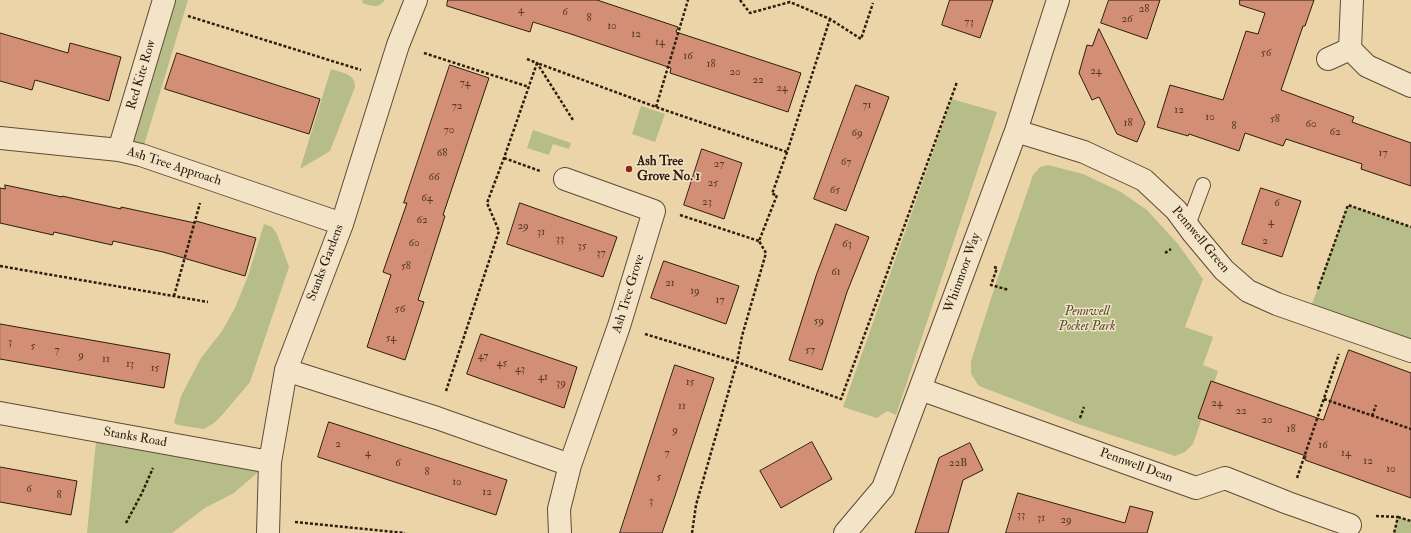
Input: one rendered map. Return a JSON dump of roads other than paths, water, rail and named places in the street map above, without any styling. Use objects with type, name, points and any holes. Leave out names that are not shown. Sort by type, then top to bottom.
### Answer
[{"type":"street","name":"Red Kite Row","points":[[119,150],[164,0]]},
{"type":"street","name":"Stanks Gardens","points":[[268,526],[270,462],[286,370],[342,224],[398,45],[416,0]]},
{"type":"street","name":"Whinmoor Way","points":[[845,533],[883,488],[1016,131],[1058,0]]},
{"type":"street","points":[[1352,0],[1350,49],[1367,66],[1411,86]]},
{"type":"street","points":[[1328,59],[1350,49]]},
{"type":"street","name":"Pennwell Green","points":[[1016,131],[1084,152],[1144,180],[1176,210],[1224,270],[1248,291],[1308,315],[1411,351]]},
{"type":"street","name":"Ash Tree Approach","points":[[0,138],[119,150],[141,155],[342,224]]},
{"type":"street","name":"Ash Tree Grove","points":[[560,533],[559,509],[570,465],[619,326],[654,211],[565,179]]},
{"type":"street","points":[[286,370],[436,418],[570,465]]},
{"type":"street","name":"Pennwell Dean","points":[[920,389],[1196,488],[1225,478],[1288,503],[1350,525]]},
{"type":"street","name":"Stanks Road","points":[[0,413],[270,462]]},
{"type":"lane","points":[[1188,225],[1203,185]]},
{"type":"place","name":"Ash Tree Grove No. 1","points":[[629,169]]},
{"type":"park label","name":"Pennwell Pocket Park","points":[[1087,320]]}]
